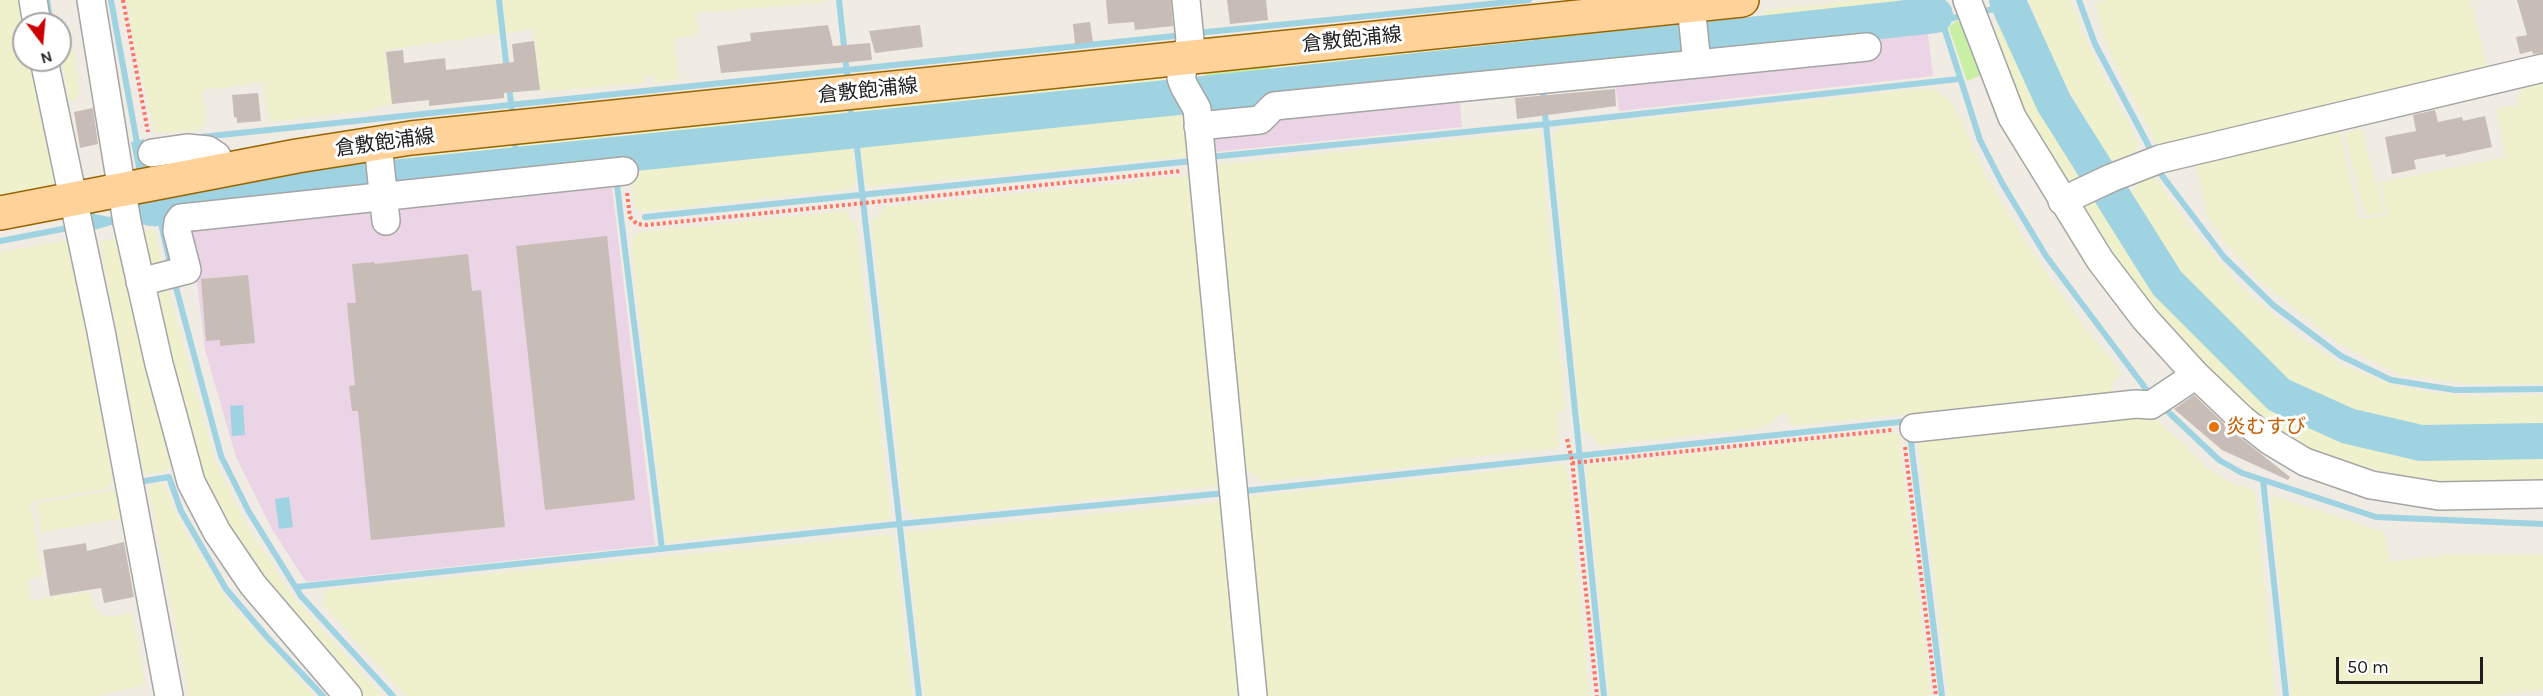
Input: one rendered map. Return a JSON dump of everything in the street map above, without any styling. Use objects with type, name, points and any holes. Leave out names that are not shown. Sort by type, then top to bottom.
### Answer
[{"type":"main road","name":"倉敷飽浦線","points":[[0,213],[76,217],[124,208],[223,170],[382,184],[411,138],[1190,73],[1694,37],[1742,0]]},
{"type":"street","points":[[91,0],[124,208],[162,277],[180,448],[190,482],[202,506],[253,585],[348,696]]},
{"type":"street","points":[[1186,0],[1190,73],[1202,169],[1253,696]]},
{"type":"street","points":[[1967,0],[2012,117],[2062,201],[2121,291],[2196,375],[2242,419],[2270,441],[2305,462],[2338,475],[2404,492],[2439,496],[2543,494]]},
{"type":"street","points":[[1190,73],[1260,120],[1274,106],[1542,80],[1694,37],[1867,47]]},
{"type":"street","points":[[2062,201],[2104,181],[2160,159],[2543,68]]},
{"type":"street","points":[[46,72],[103,342],[170,696]]},
{"type":"street","points":[[151,146],[208,150],[217,156],[223,170]]},
{"type":"street","points":[[162,277],[187,270],[177,231],[181,218],[382,184],[618,172]]},
{"type":"street","points":[[1907,433],[2157,401],[2196,375]]},
{"type":"path","points":[[123,0],[151,146]]},
{"type":"path","points":[[618,172],[630,216],[637,224],[646,225],[1202,169]]},
{"type":"path","points":[[1576,462],[1907,433],[1936,696]]},
{"type":"path","points":[[1567,439],[1570,453],[1576,462],[1597,696]]},
{"type":"shaded area","points":[[1927,27],[1933,76],[1619,111],[1615,81],[1545,70]]},
{"type":"shaded area","points":[[1495,71],[1459,95],[1462,127],[1214,152],[1206,100]]},
{"type":"shaded area","points":[[611,179],[655,545],[306,582],[272,529],[236,457],[205,350],[190,223]]},
{"type":"green space","points":[[0,0],[23,0],[23,12],[12,12],[12,72],[36,72],[58,183],[0,195]]},
{"type":"green space","points":[[127,0],[826,0],[826,2],[696,13],[698,36],[674,38],[679,80],[655,83],[654,77],[650,75],[645,77],[644,83],[541,92],[534,29],[384,50],[392,104],[378,107],[376,110],[269,122],[263,82],[202,90],[206,123],[201,130],[155,133],[134,42]]},
{"type":"green space","points":[[1860,0],[1898,0],[1898,11],[1766,25],[1764,10]]},
{"type":"green space","points":[[2029,0],[2071,0],[2083,35],[2139,145],[2134,153],[2136,160],[2112,165],[2069,91],[2041,32]]},
{"type":"green space","points":[[2102,0],[2470,0],[2487,67],[2486,72],[2158,146],[2116,67],[2103,35],[2095,3]]},
{"type":"green space","points":[[1957,21],[1963,23],[1985,74],[1967,81],[1949,26]]},
{"type":"green space","points":[[1630,26],[1634,29],[1631,39],[1541,50],[1540,35]]},
{"type":"green space","points":[[2000,28],[2010,35],[2043,104],[2083,170],[2080,176],[2084,186],[2073,191],[2020,107],[1992,32]]},
{"type":"green space","points":[[1534,36],[1535,49],[1303,73],[1301,58]]},
{"type":"green space","points":[[72,44],[80,93],[77,98],[69,101],[64,72],[72,72]]},
{"type":"green space","points":[[1298,58],[1299,72],[1274,75],[1272,61]]},
{"type":"green space","points":[[1270,61],[1272,78],[1229,83],[1201,82],[1203,76],[1211,71]]},
{"type":"green space","points":[[1161,76],[1175,91],[856,124],[854,106]]},
{"type":"green space","points":[[2543,83],[2543,384],[2471,384],[2400,375],[2373,362],[2338,343],[2259,280],[2224,242],[2207,215],[2196,162],[2340,130],[2359,219],[2387,216],[2381,182],[2506,157],[2497,113],[2499,108],[2518,105],[2520,88]]},
{"type":"green space","points":[[1933,89],[1948,99],[1957,111],[1986,176],[2025,242],[2075,314],[2122,374],[2113,381],[2112,392],[1793,426],[1789,423],[1787,413],[1778,415],[1775,420],[1762,428],[1598,446],[1597,441],[1581,428],[1553,134],[1564,127]]},
{"type":"green space","points":[[846,106],[848,123],[641,144],[633,138],[631,127]]},
{"type":"green space","points":[[1176,111],[1185,119],[1189,156],[866,187],[861,147],[862,144],[868,142]]},
{"type":"green space","points":[[2362,129],[2375,182],[2378,182],[2384,213],[2365,216],[2345,133]]},
{"type":"green space","points":[[609,131],[616,148],[519,157],[517,140]]},
{"type":"green space","points":[[1540,131],[1565,409],[1559,413],[1559,443],[1555,449],[1452,459],[1442,464],[1262,482],[1244,465],[1214,165]]},
{"type":"green space","points":[[510,141],[512,157],[399,168],[408,153]]},
{"type":"green space","points":[[850,144],[856,185],[849,189],[641,212],[634,206],[632,171],[636,170],[635,164]]},
{"type":"green space","points":[[349,161],[364,174],[170,198],[168,192]]},
{"type":"green space","points":[[1192,176],[1222,475],[1216,486],[915,518],[904,506],[872,220],[881,214],[883,207],[1133,182],[1143,179]]},
{"type":"green space","points":[[2154,176],[2192,229],[2241,287],[2300,337],[2343,366],[2385,382],[2419,391],[2484,397],[2539,395],[2543,397],[2543,425],[2456,429],[2406,425],[2310,395],[2287,380],[2180,273],[2132,198],[2131,192],[2140,183]]},
{"type":"green space","points":[[2088,196],[2099,206],[2103,204],[2157,288],[2261,395],[2286,414],[2382,448],[2422,454],[2543,454],[2543,481],[2464,483],[2382,473],[2311,451],[2283,436],[2244,405],[2148,302],[2117,260],[2079,200]]},
{"type":"green space","points":[[845,211],[850,220],[856,222],[891,520],[735,534],[666,543],[631,242],[634,236],[638,232]]},
{"type":"green space","points":[[154,229],[164,270],[151,273],[141,232]]},
{"type":"green space","points":[[117,238],[171,469],[161,473],[144,474],[100,242]]},
{"type":"green space","points":[[69,240],[113,480],[108,488],[30,502],[42,575],[28,579],[30,601],[89,592],[95,609],[106,617],[132,614],[146,686],[100,694],[100,696],[0,696],[0,252]]},
{"type":"green space","points":[[166,282],[214,458],[246,525],[296,601],[382,696],[361,696],[256,573],[224,516],[203,473],[154,285]]},
{"type":"green space","points":[[2152,417],[2181,441],[2206,467],[2231,483],[2255,490],[2275,696],[1949,696],[1917,433],[2018,421]]},
{"type":"green space","points":[[1893,433],[1899,435],[1931,696],[1609,696],[1586,465]]},
{"type":"green space","points":[[1563,464],[1568,473],[1590,696],[1263,696],[1244,497]]},
{"type":"green space","points":[[164,483],[176,515],[228,601],[315,696],[189,696],[148,486]]},
{"type":"green space","points":[[115,490],[121,519],[41,532],[37,503]]},
{"type":"green space","points":[[2273,496],[2384,532],[2389,562],[2453,554],[2543,554],[2543,690],[2489,696],[2292,696],[2271,501]]},
{"type":"green space","points":[[1221,502],[1225,513],[1242,696],[925,696],[906,532]]},
{"type":"green space","points":[[893,534],[912,696],[406,696],[321,603],[325,597],[325,590]]},
{"type":"water","points":[[144,139],[146,160],[167,223],[154,227],[152,219],[146,215],[87,232],[85,221],[91,209],[95,214],[109,217],[144,209],[131,142]]},
{"type":"water","points":[[243,405],[245,435],[232,436],[230,406]]},
{"type":"water","points":[[289,497],[293,527],[279,529],[275,499]]},
{"type":"building","points":[[1106,0],[1171,0],[1173,26],[1135,30],[1134,22],[1108,24]]},
{"type":"building","points":[[1227,0],[1266,0],[1268,20],[1230,24]]},
{"type":"building","points":[[2517,0],[2543,0],[2543,53],[2533,54],[2532,51],[2520,54],[2516,37],[2527,35]]},
{"type":"building","points":[[1090,22],[1093,42],[1075,44],[1073,24]]},
{"type":"building","points":[[828,25],[833,46],[870,43],[872,60],[721,73],[717,46],[751,41],[750,33]]},
{"type":"building","points":[[920,25],[923,47],[875,53],[869,31]]},
{"type":"building","points":[[534,41],[540,90],[504,93],[504,98],[429,106],[429,100],[392,104],[386,52],[403,50],[404,63],[445,58],[446,70],[514,62],[512,44]]},
{"type":"building","points":[[1615,89],[1616,106],[1517,119],[1515,98]]},
{"type":"building","points":[[258,93],[261,121],[237,123],[237,118],[234,117],[232,95]]},
{"type":"building","points":[[93,108],[98,144],[80,148],[74,112]]},
{"type":"building","points":[[2435,110],[2438,122],[2462,117],[2463,121],[2485,116],[2492,147],[2446,157],[2445,154],[2414,160],[2416,169],[2392,174],[2385,137],[2416,131],[2413,115]]},
{"type":"building","points":[[607,236],[635,500],[545,510],[516,246]]},
{"type":"building","points":[[468,254],[472,291],[481,290],[505,527],[371,540],[358,411],[352,411],[349,386],[355,385],[347,303],[356,303],[352,264],[374,262],[375,264]]},
{"type":"building","points":[[248,275],[255,343],[220,346],[220,340],[206,341],[201,279]]},
{"type":"building","name":"炎むすび","points":[[2194,395],[2232,431],[2290,477],[2288,480],[2222,450],[2174,409]]},
{"type":"building","points":[[124,542],[134,597],[104,603],[101,588],[50,596],[43,550],[86,543],[87,551]]},
{"type":"waterway","points":[[47,0],[49,12]]},
{"type":"waterway","points":[[111,0],[138,148]]},
{"type":"waterway","points":[[499,0],[507,71]]},
{"type":"waterway","points":[[839,0],[847,74]]},
{"type":"waterway","points":[[1197,33],[1529,0]]},
{"type":"waterway","points":[[1906,0],[1909,16]]},
{"type":"waterway","points":[[2007,0],[2054,103],[2167,283],[2279,395],[2348,426],[2421,443],[2543,441]]},
{"type":"waterway","points":[[2079,0],[2095,44],[2153,154]]},
{"type":"waterway","points":[[1985,11],[2010,5]]},
{"type":"waterway","points":[[1935,15],[1943,24],[1980,140],[2002,183],[2046,256],[2152,397]]},
{"type":"waterway","points":[[151,208],[363,181],[1177,97],[1935,15]]},
{"type":"waterway","points":[[1940,21],[1957,17]]},
{"type":"waterway","points":[[201,137],[1184,35]]},
{"type":"waterway","points":[[1537,38],[1541,72]]},
{"type":"waterway","points":[[1210,157],[1547,124],[1959,79]]},
{"type":"waterway","points":[[1542,85],[1604,696]]},
{"type":"waterway","points":[[509,87],[512,110]]},
{"type":"waterway","points":[[850,106],[852,130]]},
{"type":"waterway","points":[[855,130],[919,696]]},
{"type":"waterway","points":[[515,142],[517,165]]},
{"type":"waterway","points":[[645,217],[1192,161]]},
{"type":"waterway","points":[[2157,169],[2224,257],[2273,305],[2341,356],[2391,380],[2455,390],[2543,389]]},
{"type":"waterway","points":[[616,177],[662,549]]},
{"type":"waterway","points":[[160,219],[171,267]]},
{"type":"waterway","points":[[0,241],[73,227]]},
{"type":"waterway","points":[[174,280],[221,456],[249,512],[301,596],[393,696]]},
{"type":"waterway","points":[[2162,406],[2219,460],[2242,473],[2376,517],[2543,524]]},
{"type":"waterway","points":[[1244,491],[1909,421]]},
{"type":"waterway","points":[[1910,434],[1942,696]]},
{"type":"waterway","points":[[139,482],[169,477],[181,511],[226,589],[267,637],[323,696]]},
{"type":"waterway","points":[[2263,480],[2286,696]]},
{"type":"waterway","points":[[296,587],[899,524],[1226,493]]},
{"type":"place","name":"炎むすび","points":[[2214,427]]}]
